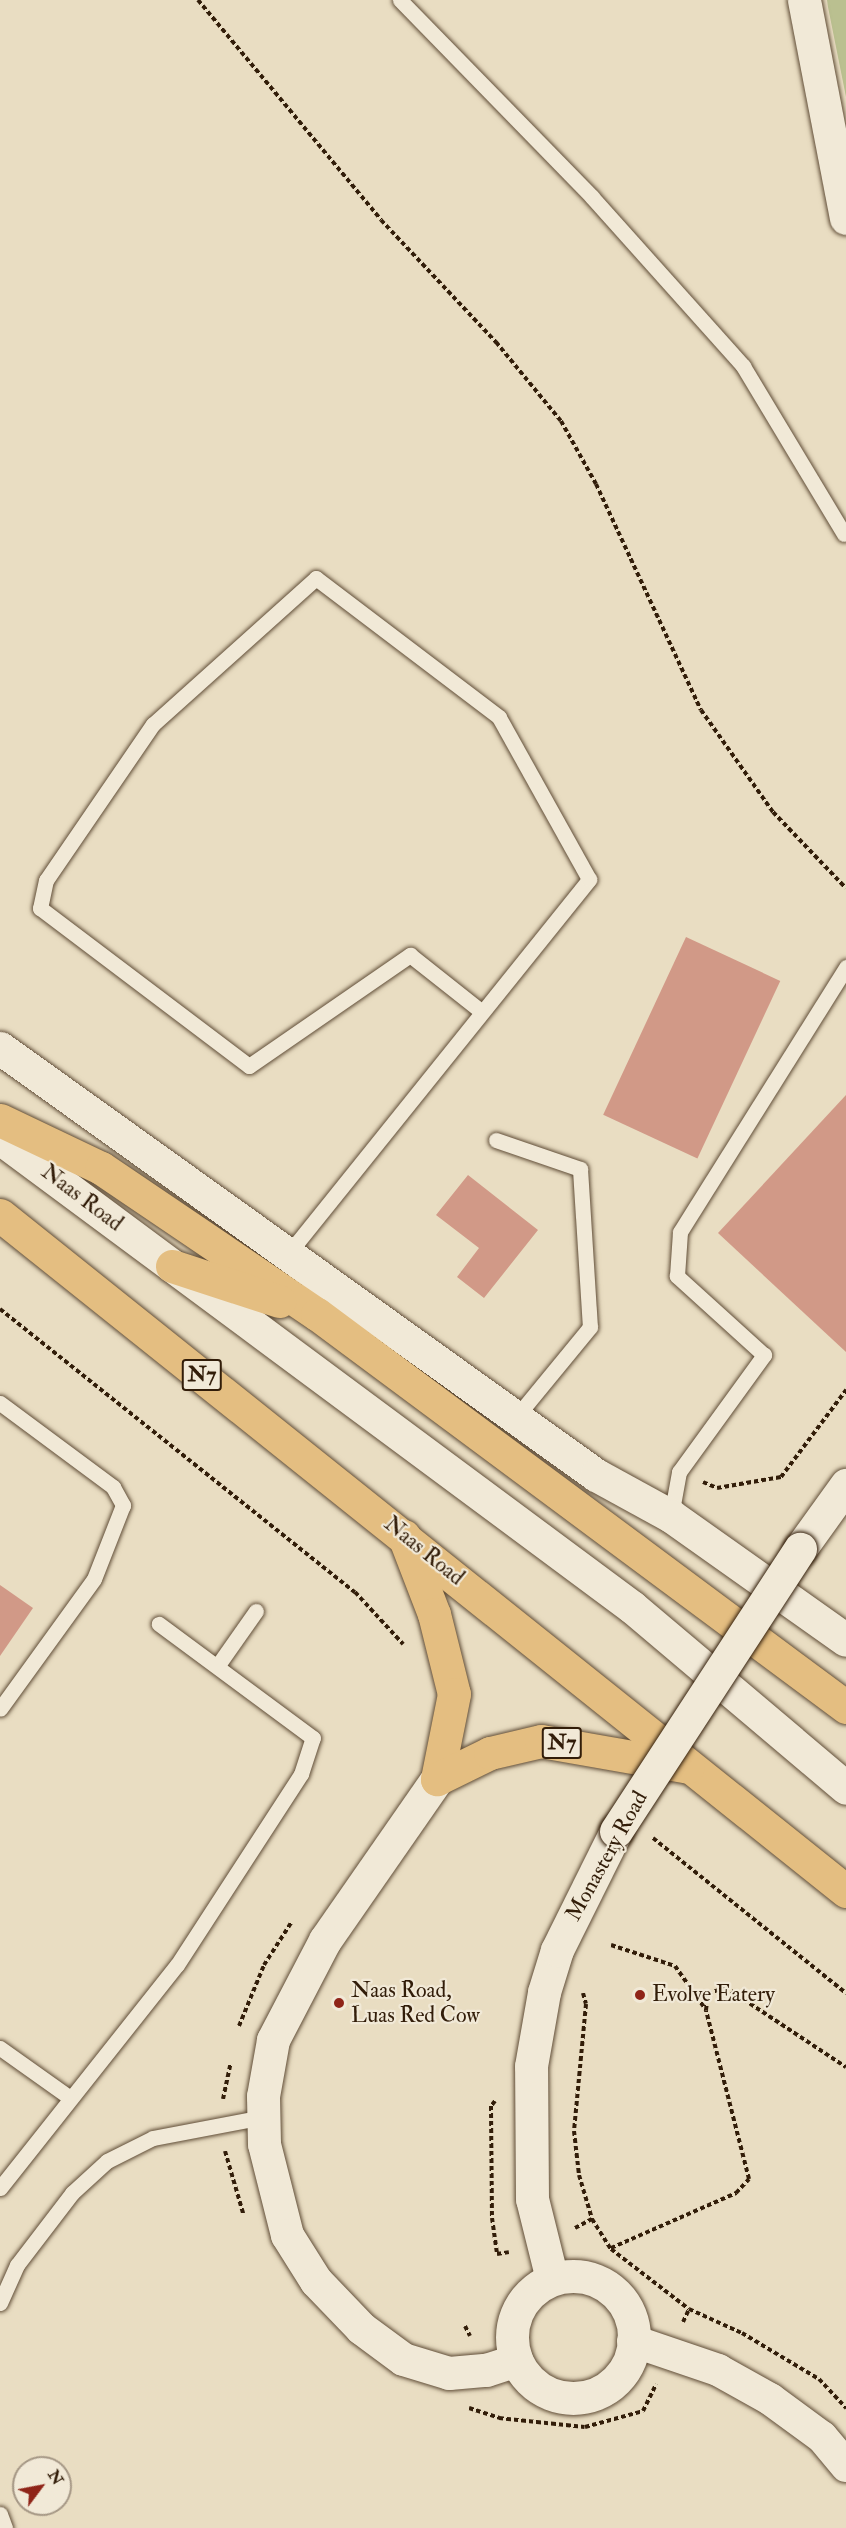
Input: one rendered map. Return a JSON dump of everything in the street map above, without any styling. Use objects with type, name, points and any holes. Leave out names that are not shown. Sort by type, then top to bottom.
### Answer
[{"type":"highway","points":[[0,1120],[101,1168],[317,1314],[846,1707]]},
{"type":"highway","name":"Naas Road","points":[[0,1215],[403,1534],[846,1891]]},
{"type":"highway","points":[[172,1266],[317,1314]]},
{"type":"highway","points":[[403,1534],[434,1614],[454,1694],[437,1779]]},
{"type":"highway","name":"N7","points":[[437,1779],[490,1753],[541,1741],[693,1768]]},
{"type":"street","points":[[804,0],[846,218]]},
{"type":"street","points":[[0,1048],[596,1474],[671,1516],[846,1640]]},
{"type":"street","name":"Naas Road","points":[[0,1138],[632,1607],[846,1788]]},
{"type":"street","name":"Monastery Road","points":[[552,2279],[532,2199],[531,2066],[557,1950],[631,1832],[800,1549],[846,1485]]},
{"type":"street","points":[[437,1779],[325,1940],[273,2040],[263,2117],[272,2192],[287,2235],[316,2281],[361,2328],[403,2359],[449,2373],[486,2370],[516,2360]]},
{"type":"street","points":[[586,2277],[614,2292],[626,2306],[633,2341],[620,2376],[588,2396],[556,2396],[540,2388],[516,2360],[512,2334],[517,2311],[528,2295],[552,2279],[586,2277]]},
{"type":"street","points":[[633,2341],[718,2370],[770,2399],[822,2437],[846,2466]]},
{"type":"lane","points":[[400,0],[592,197],[743,366],[844,534]]},
{"type":"lane","points":[[288,1254],[589,879],[499,717],[316,578],[153,724],[46,880],[40,908],[249,1066],[410,955],[481,1011]]},
{"type":"lane","points":[[671,1516],[679,1472],[764,1355],[677,1276],[680,1232],[846,967]]},
{"type":"lane","points":[[496,1140],[580,1169],[590,1327],[516,1417]]},
{"type":"lane","points":[[0,1403],[113,1487],[123,1505],[94,1579],[0,1709]]},
{"type":"lane","points":[[218,1665],[256,1611]]},
{"type":"lane","points":[[0,2188],[69,2097],[177,1965],[302,1774],[313,1738],[218,1665],[159,1624]]},
{"type":"lane","points":[[0,2048],[69,2097]]},
{"type":"lane","points":[[0,2303],[17,2265],[72,2193],[107,2162],[153,2139],[263,2117]]},
{"type":"lane","points":[[0,2514],[5,2528]]},
{"type":"path","points":[[198,0],[381,220],[496,342],[561,421],[596,484],[701,710],[773,812],[846,888]]},
{"type":"path","points":[[0,1310],[355,1592],[395,1630],[405,1648]]},
{"type":"path","points":[[679,1472],[717,1488],[781,1477],[846,1390]]},
{"type":"path","points":[[631,1832],[846,1993]]},
{"type":"path","points":[[611,1945],[675,1966],[706,2010],[749,2179],[736,2193],[611,2249]]},
{"type":"path","points":[[706,2010],[708,1994],[725,1987],[846,2067]]},
{"type":"path","points":[[586,2004],[574,2131],[579,2175],[592,2218],[611,2249],[689,2309],[742,2333],[819,2379],[846,2408]]},
{"type":"path","points":[[491,2106],[490,2182],[497,2254]]},
{"type":"path","points":[[457,2404],[499,2418],[585,2427],[643,2411]]},
{"type":"green space","points":[[827,0],[846,0],[846,97],[828,7]]},
{"type":"building","points":[[686,937],[780,981],[697,1159],[603,1115]]},
{"type":"building","points":[[846,1095],[846,1352],[718,1233]]},
{"type":"building","points":[[468,1175],[538,1230],[484,1298],[457,1277],[479,1248],[436,1215]]},
{"type":"building","points":[[0,1585],[33,1608],[0,1656]]},
{"type":"place","name":"Evolve Eatery","points":[[640,1995]]},
{"type":"place","name":"Naas Road, Luas Red Cow","points":[[339,2003]]}]
